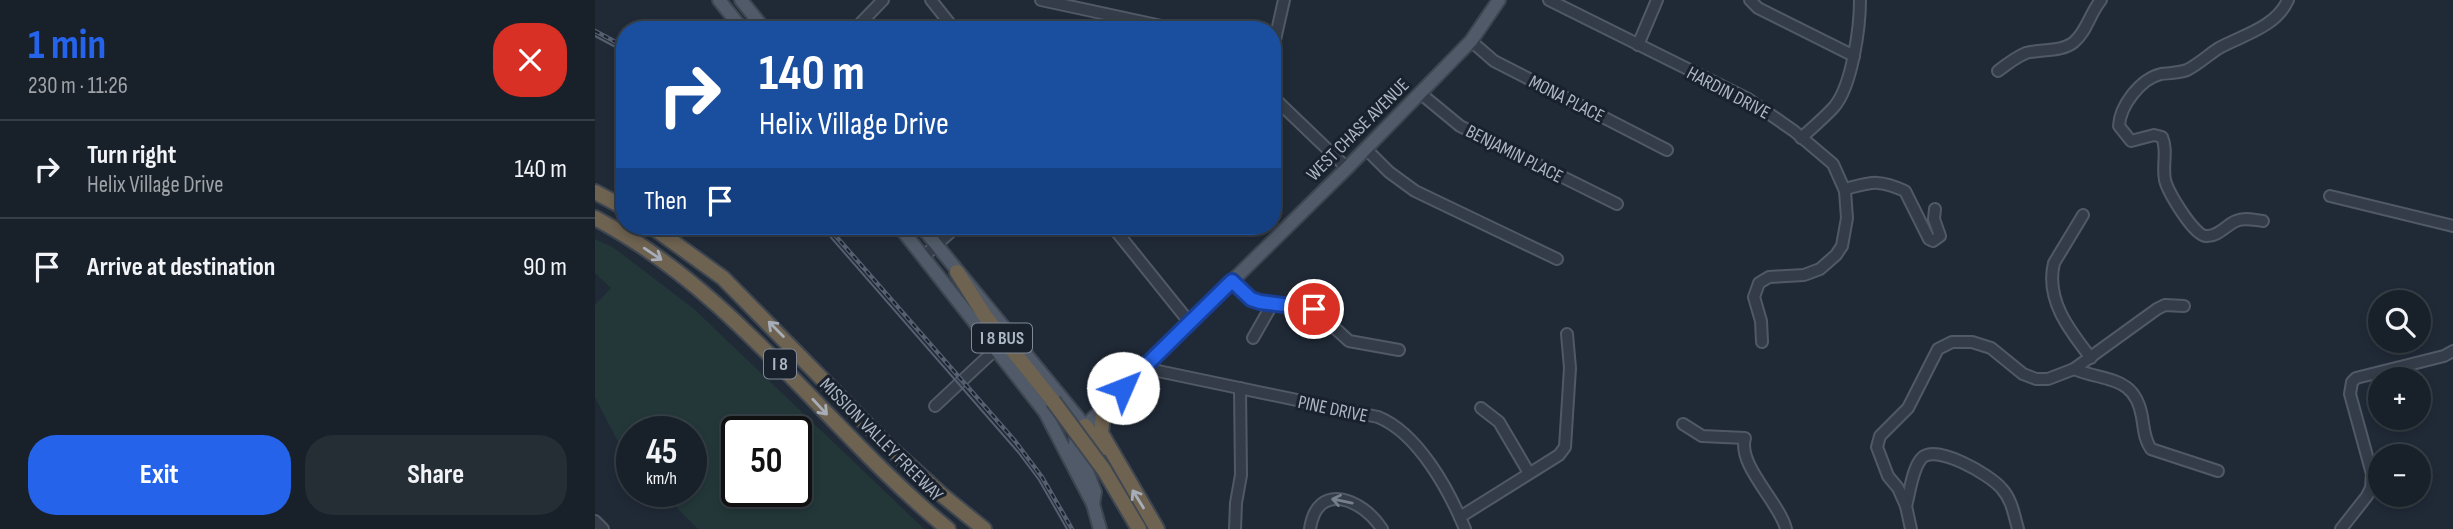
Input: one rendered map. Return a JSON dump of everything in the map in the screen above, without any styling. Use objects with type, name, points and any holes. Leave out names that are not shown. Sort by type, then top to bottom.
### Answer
[{"type":"highway","points":[[595,192],[616,203]]},
{"type":"highway","name":"MISSION VALLEY FREEWAY","points":[[595,218],[616,231]]},
{"type":"highway","name":"MISSION VALLEY FREEWAY","points":[[622,235],[658,257],[709,296],[768,351],[857,446],[948,529]]},
{"type":"highway","name":"MISSION VALLEY FREEWAY","points":[[664,235],[723,278],[886,444],[984,529]]},
{"type":"highway","name":"I 8 BUS","points":[[957,272],[1049,406],[1104,470],[1139,529]]},
{"type":"highway","points":[[1112,399],[1103,414],[1101,433],[1157,529]]},
{"type":"highway","points":[[1085,426],[1119,468]]},
{"type":"main road","points":[[719,0],[736,21]]},
{"type":"main road","points":[[741,0],[758,21]]},
{"type":"main road","name":"WEST CHASE AVENUE","points":[[1281,233],[1471,41],[1499,0]]},
{"type":"main road","name":"I 8 BUS","points":[[906,235],[996,348],[1049,406],[1072,463],[1093,504],[1100,529]]},
{"type":"main road","name":"I 8 BUS","points":[[928,235],[957,272]]},
{"type":"main road","name":"WEST CHASE AVENUE","points":[[1085,426],[1279,235]]},
{"type":"main road","points":[[957,272],[988,306],[1085,426],[1082,458],[1095,492],[1093,504]]},
{"type":"main road","points":[[1049,406],[1069,428],[1085,426]]},
{"type":"main road","points":[[1072,463],[1076,438],[1085,426]]},
{"type":"street","points":[[863,21],[883,0]]},
{"type":"street","points":[[931,0],[948,21]]},
{"type":"street","points":[[1041,0],[1064,2],[1130,21]]},
{"type":"street","points":[[1279,21],[1284,0]]},
{"type":"street","name":"HARDIN DRIVE","points":[[1549,0],[1748,99],[1771,113],[1833,164],[1845,190],[1847,218],[1842,246],[1828,264],[1804,275],[1769,277],[1759,282],[1754,297],[1761,321],[1762,342]]},
{"type":"street","points":[[1638,45],[1657,0]]},
{"type":"street","points":[[1801,138],[1835,107],[1841,97],[1854,56],[1860,24],[1860,0]]},
{"type":"street","points":[[1998,71],[2023,54],[2072,44],[2083,33],[2101,0]]},
{"type":"street","points":[[2263,221],[2237,220],[2216,234],[2206,236],[2197,233],[2166,183],[2166,145],[2162,137],[2154,135],[2131,141],[2119,126],[2119,120],[2144,82],[2159,75],[2189,69],[2218,49],[2277,17],[2288,0]]},
{"type":"street","points":[[1754,4],[1854,56]]},
{"type":"street","name":"MONA PLACE","points":[[1471,41],[1494,61],[1667,150]]},
{"type":"street","name":"BENJAMIN PLACE","points":[[1420,93],[1460,126],[1617,204]]},
{"type":"street","points":[[1281,105],[1347,168]]},
{"type":"street","points":[[1366,149],[1389,172],[1415,191],[1557,259]]},
{"type":"street","points":[[1845,190],[1876,181],[1889,183],[1905,191],[1929,239],[1933,241],[1940,236],[1934,219],[1935,209]]},
{"type":"street","points":[[2330,196],[2453,226]]},
{"type":"street","points":[[2083,215],[2054,263],[2052,271],[2056,303],[2061,317],[2091,358]]},
{"type":"street","points":[[923,257],[947,235]]},
{"type":"street","points":[[1123,235],[1190,323]]},
{"type":"street","points":[[1232,281],[1251,299],[1314,309],[1349,341],[1399,349]]},
{"type":"street","points":[[1254,338],[1273,303]]},
{"type":"street","points":[[1911,529],[1906,506],[1898,488],[1888,476],[1877,447],[1880,436],[1908,408],[1938,349],[1952,342],[1972,342],[1991,348],[2023,374],[2036,379],[2048,379],[2074,369],[2157,309],[2165,305],[2184,306]]},
{"type":"street","points":[[1460,517],[1559,455],[1565,447],[1570,368],[1567,334]]},
{"type":"street","points":[[935,406],[996,348]]},
{"type":"street","points":[[2341,529],[2371,488],[2372,474],[2350,394],[2352,382],[2356,378],[2444,356],[2453,351]]},
{"type":"street","name":"PINE DRIVE","points":[[1147,365],[1158,371],[1378,417],[1391,422],[1422,450],[1465,529]]},
{"type":"street","points":[[2074,369],[2123,385],[2135,393],[2140,405],[2146,440],[2151,449],[2218,471]]},
{"type":"street","points":[[1235,529],[1241,475],[1240,388]]},
{"type":"street","points":[[1481,408],[1499,422],[1529,474]]},
{"type":"street","points":[[1683,424],[1702,436],[1745,438],[1745,452],[1767,498],[1783,519],[1786,529]]},
{"type":"street","points":[[1906,506],[1918,462],[1926,454],[1937,453],[1985,474],[2001,487],[2010,499],[2018,529]]},
{"type":"street","points":[[1310,529],[1318,507],[1335,498],[1346,500],[1371,514],[1382,529]]},
{"type":"street","points":[[595,522],[603,529]]},
{"type":"green space","points":[[595,239],[614,248],[694,309],[806,416],[721,416],[721,507],[812,507],[812,422],[924,529],[698,529],[677,507],[707,507],[707,416],[616,416],[616,438],[595,397],[595,305],[611,288],[595,273]]},
{"type":"tram line","points":[[595,36],[616,47]]},
{"type":"tram line","points":[[829,235],[1018,452],[1039,480],[1067,529]]},
{"type":"railway","points":[[595,31],[616,42]]},
{"type":"railway","points":[[835,235],[1015,441],[1042,477],[1072,529]]},
{"type":"route","points":[[1123,388],[1232,281],[1251,299],[1314,309]]}]
